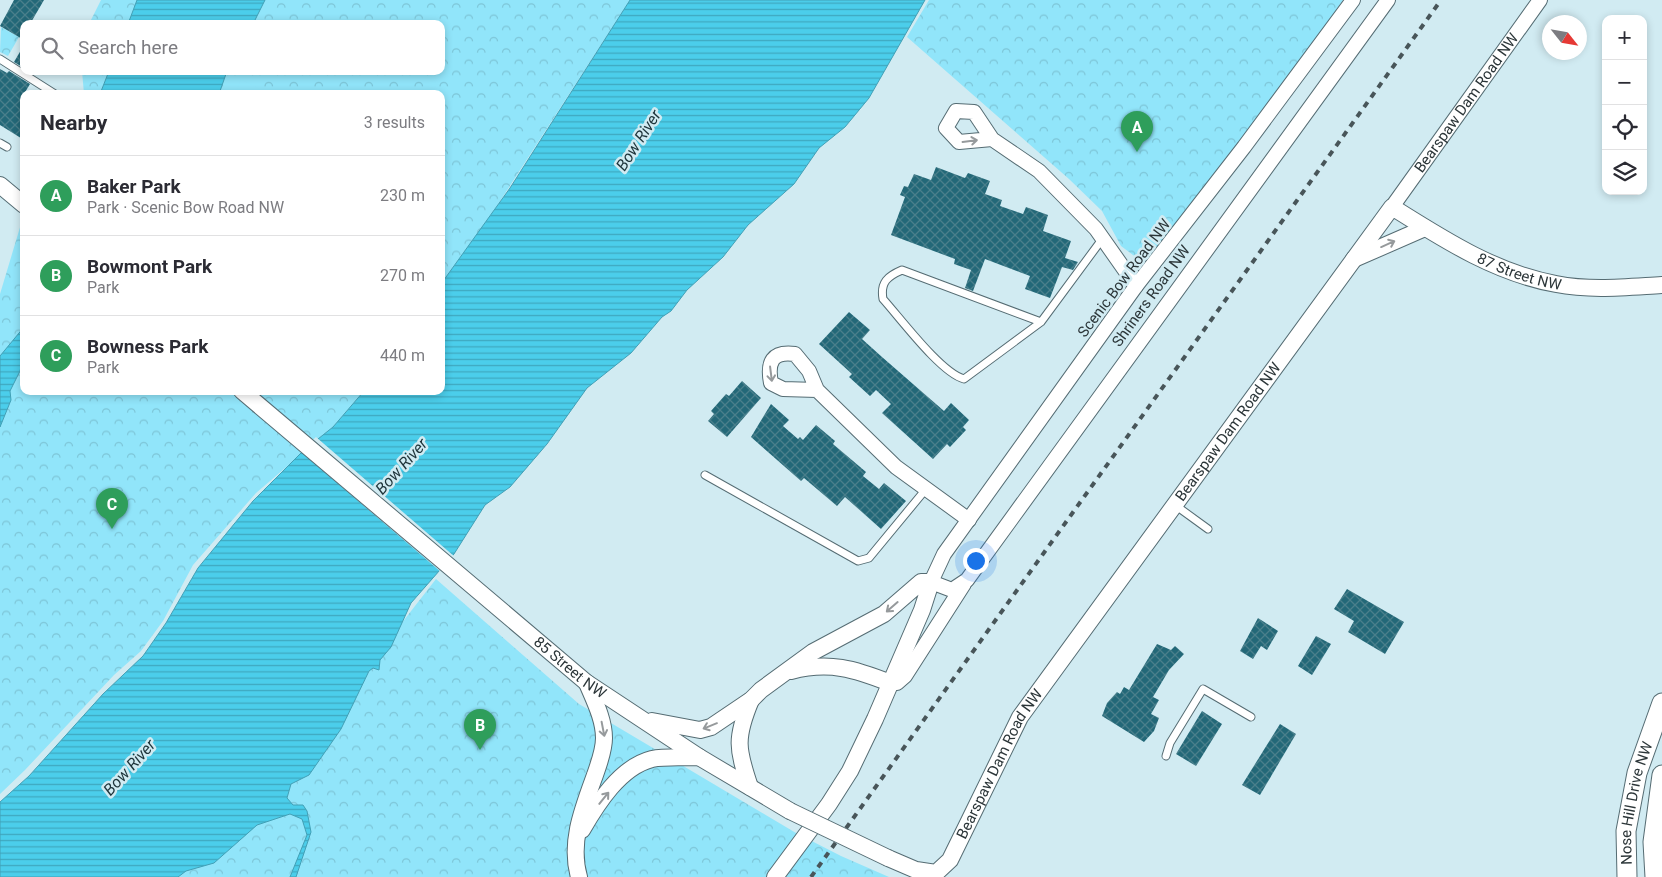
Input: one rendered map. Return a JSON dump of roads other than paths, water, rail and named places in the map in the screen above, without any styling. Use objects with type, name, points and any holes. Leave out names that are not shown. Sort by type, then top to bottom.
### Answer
[{"type":"main road","name":"Nose Hill Drive NW","points":[[1627,877],[1626,831],[1637,773],[1662,703]]},
{"type":"main road","name":"Nose Hill Drive NW","points":[[1655,877],[1653,842],[1662,775]]},
{"type":"street","name":"Scenic Bow Road NW","points":[[931,582],[944,554],[1136,286],[1244,147],[1354,0]]},
{"type":"street","name":"Shriners Road NW","points":[[890,683],[897,683],[905,676],[966,580],[1388,0]]},
{"type":"street","name":"Bearspaw Dam Road NW","points":[[939,875],[958,846],[1020,718],[1392,207],[1540,0]]},
{"type":"street","points":[[992,138],[1039,171],[1102,238],[1136,286]]},
{"type":"street","points":[[0,185],[20,202]]},
{"type":"street","name":"87 Street NW","points":[[1392,207],[1473,256],[1511,272],[1556,284],[1599,288],[1662,285]]},
{"type":"street","points":[[1351,261],[1425,228]]},
{"type":"street","points":[[817,390],[896,467],[969,520]]},
{"type":"street","name":"85 Street NW","points":[[247,395],[470,586],[587,683],[699,757],[790,811],[888,858],[916,870],[939,875]]},
{"type":"street","points":[[641,719],[700,730],[711,727],[751,700],[761,690],[813,652],[884,614],[921,582],[931,582],[952,590],[966,580]]},
{"type":"street","points":[[775,877],[829,804],[850,770],[922,610],[931,582]]},
{"type":"street","points":[[785,673],[810,666],[834,666],[858,670],[890,683]]},
{"type":"street","points":[[579,877],[576,867],[580,816],[602,754],[604,737],[600,714],[587,683]]},
{"type":"street","points":[[750,787],[738,753],[738,741],[743,719],[751,700]]},
{"type":"street","points":[[577,838],[604,797],[631,769],[652,759],[699,757]]},
{"type":"lane","points":[[0,59],[20,72]]},
{"type":"lane","points":[[25,75],[49,90]]},
{"type":"lane","points":[[0,143],[7,147]]},
{"type":"lane","points":[[1041,322],[902,270],[888,275],[881,289],[883,299],[942,366],[954,376],[964,379],[1041,322],[1102,238]]},
{"type":"lane","points":[[705,474],[858,561],[868,558],[926,489]]},
{"type":"lane","points":[[1175,504],[1208,528]]},
{"type":"lane","points":[[1166,756],[1170,743],[1203,689],[1251,717]]},
{"type":"water","points":[[137,0],[265,0],[255,20],[130,20]]},
{"type":"water","name":"Bow River","points":[[630,0],[925,0],[869,98],[845,127],[819,148],[794,184],[748,225],[723,257],[687,290],[671,311],[662,317],[631,353],[587,388],[547,444],[510,487],[485,505],[454,554],[411,603],[391,647],[380,660],[379,670],[373,668],[369,671],[341,729],[309,775],[291,784],[287,798],[293,805],[303,805],[307,811],[311,832],[296,877],[290,877],[307,835],[302,819],[290,814],[257,825],[214,863],[186,871],[178,877],[0,877],[0,802],[29,776],[103,694],[143,656],[166,623],[198,568],[253,501],[303,451],[333,427],[361,395],[445,395],[445,278],[510,188]]},
{"type":"water","points":[[107,75],[226,75],[220,90],[102,90]]},
{"type":"water","points":[[20,332],[20,371],[10,391],[11,400],[0,427],[0,356]]},
{"type":"railway","points":[[811,877],[1441,0]]},
{"type":"place","name":"Baker Park","points":[[1137,152]]},
{"type":"place","name":"Bowness Park","points":[[112,529]]},
{"type":"place","name":"Bowmont Park","points":[[480,750]]}]
